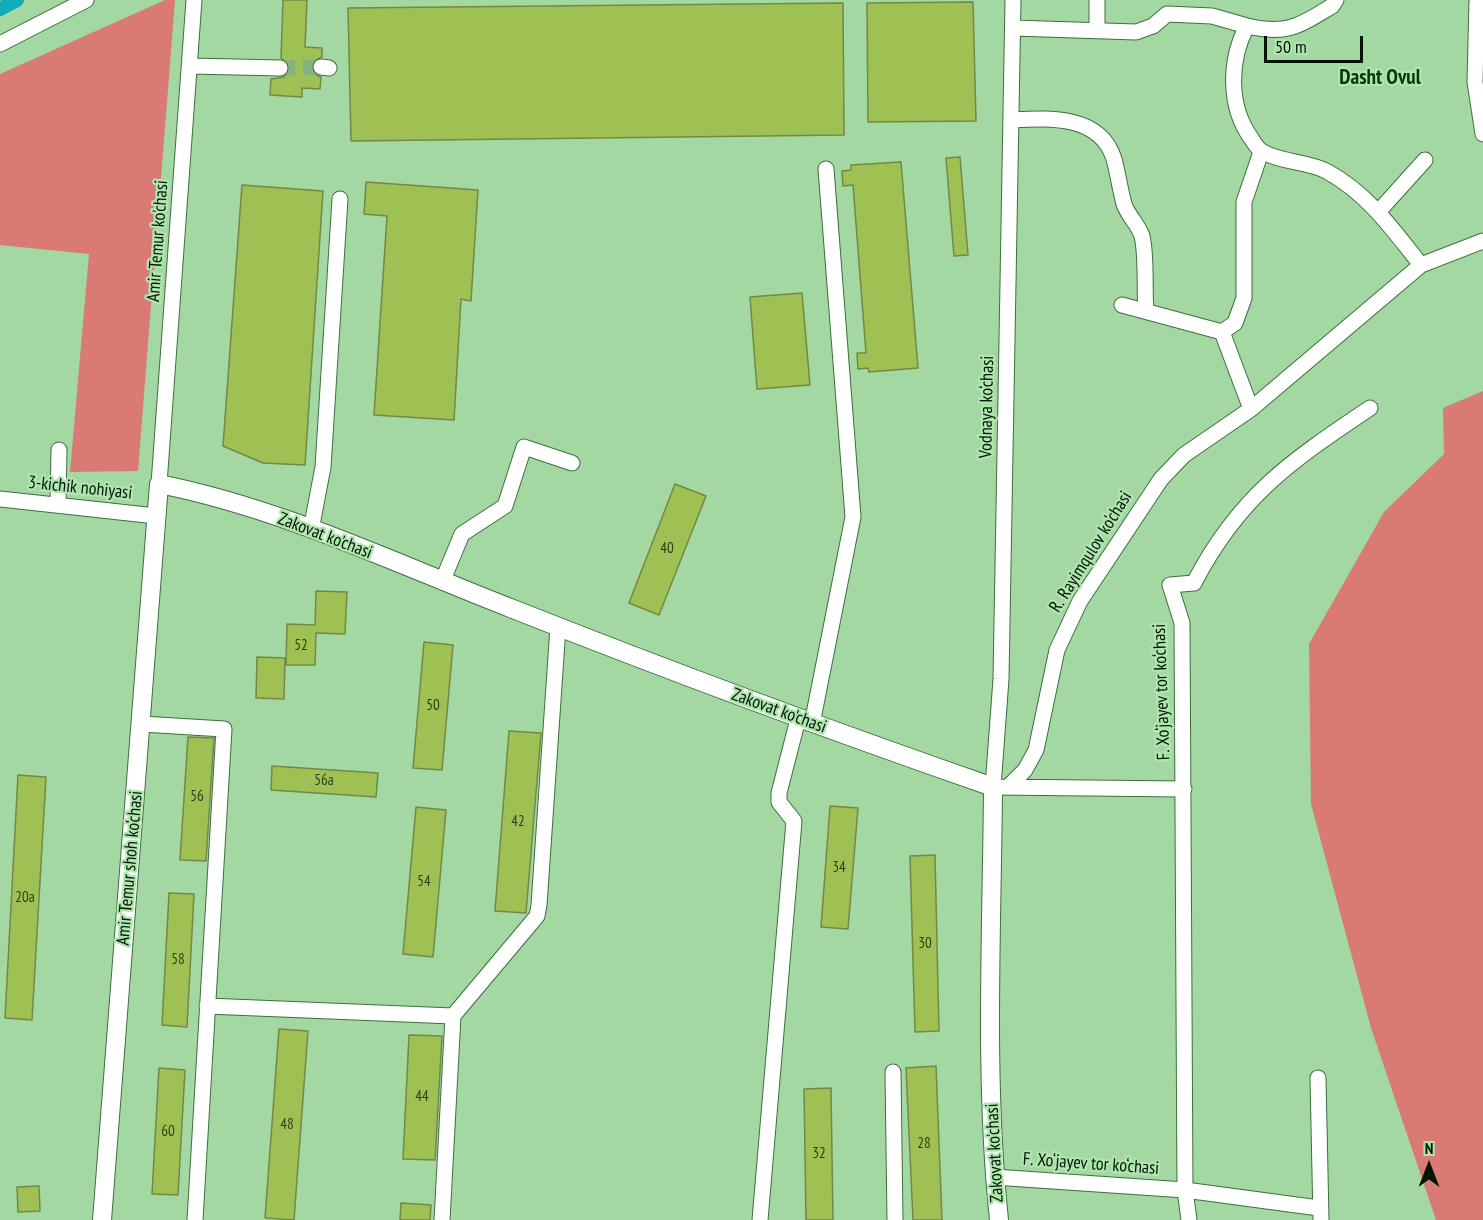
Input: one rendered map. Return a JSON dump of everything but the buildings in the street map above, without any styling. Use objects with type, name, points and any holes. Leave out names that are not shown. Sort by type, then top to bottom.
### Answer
[{"type":"main road","name":"Amir Temur shoh ko‘chasi","points":[[102,1220],[159,484]]},
{"type":"main road","name":"Zakovat ko'chasi","points":[[159,484],[214,495],[311,530],[805,722],[1001,786],[992,1044],[994,1177],[999,1220]]},
{"type":"street","points":[[0,44],[86,0]]},
{"type":"street","name":"Amir Temur ko'chasi","points":[[159,484],[194,0]]},
{"type":"street","name":"Vodnaya ko‘chasi","points":[[1001,786],[1013,0]]},
{"type":"street","points":[[1097,0],[1097,30]]},
{"type":"street","points":[[1013,28],[1136,32],[1153,26],[1167,14],[1212,16],[1272,32],[1289,29],[1332,6],[1336,0]]},
{"type":"street","points":[[1477,0],[1475,82],[1483,134]]},
{"type":"street","points":[[1246,26],[1237,45],[1234,66],[1236,105],[1241,125],[1261,152],[1328,171],[1379,211],[1421,265]]},
{"type":"street","points":[[191,66],[280,68]]},
{"type":"street","points":[[1011,120],[1041,118],[1070,121],[1089,127],[1109,148],[1125,206],[1138,225],[1143,240],[1146,311]]},
{"type":"street","points":[[1222,332],[1235,323],[1244,298],[1244,202],[1261,152]]},
{"type":"street","points":[[1379,211],[1425,160]]},
{"type":"street","points":[[760,1220],[794,822],[779,802],[779,793],[805,722],[853,517],[825,170]]},
{"type":"street","points":[[311,530],[323,467],[340,199]]},
{"type":"street","name":"R. Rayimqulov ko‘chasi","points":[[1001,786],[1025,770],[1036,750],[1057,650],[1080,601],[1111,552],[1169,471],[1184,455],[1251,410],[1421,265],[1483,241]]},
{"type":"street","points":[[1122,306],[1222,332]]},
{"type":"street","points":[[1222,332],[1251,410]]},
{"type":"street","name":"F. Xo‘jayev tor ko‘chasi","points":[[1190,1220],[1185,1190],[1184,789],[1180,642],[1182,623],[1170,585],[1194,583],[1217,541],[1262,488],[1293,460],[1370,408]]},
{"type":"street","points":[[442,582],[462,534],[505,506],[524,447],[572,463]]},
{"type":"street","points":[[58,504],[59,450]]},
{"type":"street","name":"3-kichik nohiyasi","points":[[0,499],[156,516]]},
{"type":"street","points":[[442,1220],[453,1016],[537,916],[558,627]]},
{"type":"street","points":[[142,724],[224,729],[195,1220]]},
{"type":"street","points":[[1001,786],[1184,789]]},
{"type":"street","points":[[207,1006],[453,1016]]},
{"type":"street","points":[[893,1072],[895,1220]]},
{"type":"street","points":[[1318,1078],[1320,1214]]},
{"type":"street","name":"F. Xo‘jayev tor ko‘chasi","points":[[994,1177],[1185,1190],[1320,1214]]},
{"type":"shaded area","points":[[165,0],[175,0],[138,471],[70,472],[89,254],[0,245],[0,74]]},
{"type":"shaded area","points":[[1483,391],[1483,1220],[1436,1220],[1371,1028],[1311,804],[1309,644],[1384,512],[1444,454],[1443,408]]},
{"type":"waterway","points":[[0,9],[17,0]]},
{"type":"tunnel","points":[[280,68],[321,67]]},
{"type":"district","name":"Dasht Оvul","points":[[1380,78]]}]
